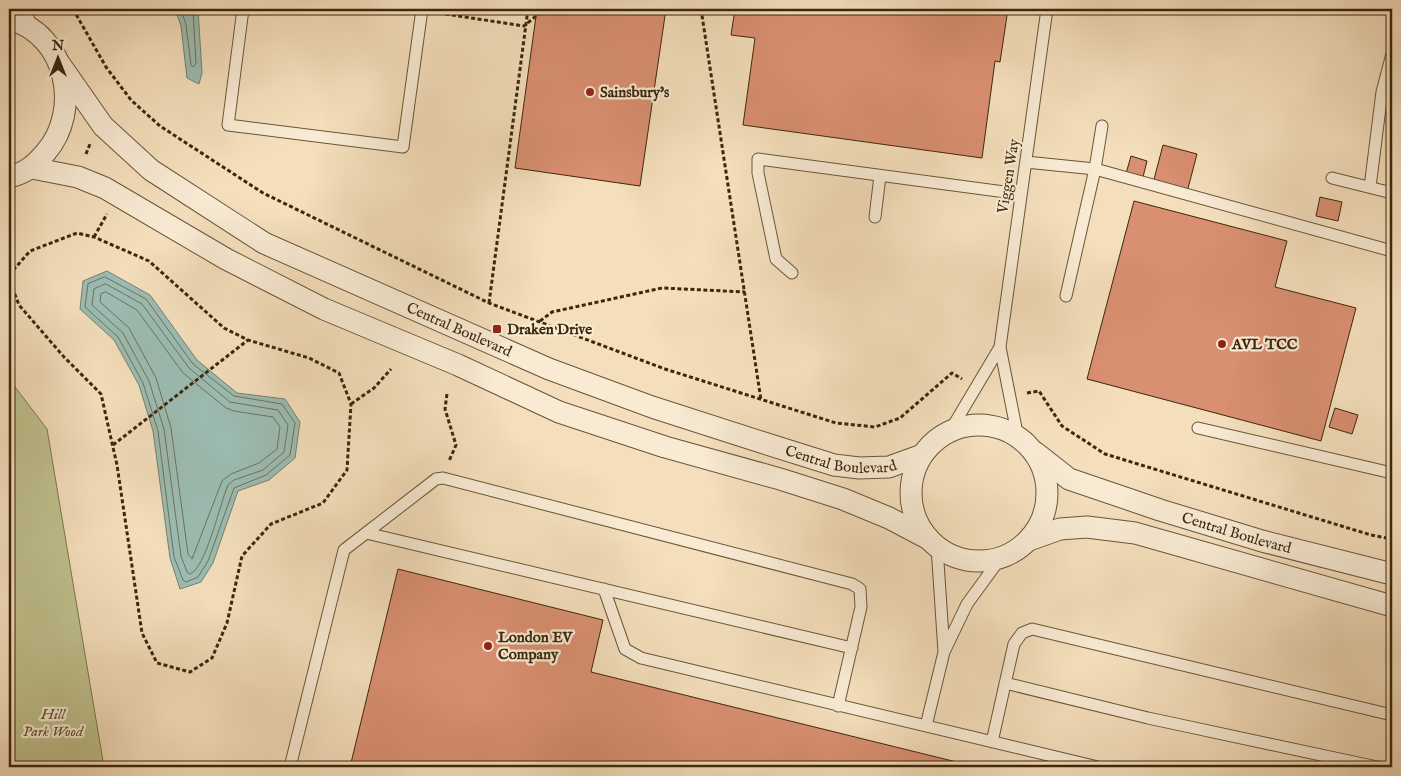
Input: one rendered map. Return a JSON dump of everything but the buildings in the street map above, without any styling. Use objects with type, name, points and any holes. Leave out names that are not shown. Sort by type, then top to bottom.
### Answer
[{"type":"street","name":"Central Boulevard","points":[[9,19],[31,30],[52,50],[103,126],[151,170],[264,243],[550,369],[652,407],[754,440],[834,465],[859,468],[889,467],[922,455]]},
{"type":"street","points":[[9,177],[32,168],[56,140],[64,121],[67,101],[66,84],[59,63]]},
{"type":"street","name":"Central Boulevard","points":[[32,168],[78,177],[105,188],[226,259],[324,309],[458,365],[560,412],[665,447],[844,499],[890,518],[932,542]]},
{"type":"street","points":[[973,425],[1003,429],[1025,444],[1041,466],[1046,481],[1047,496],[1044,513],[1029,540],[1017,550],[987,560],[970,560],[952,555],[932,542],[914,515],[911,504],[910,489],[914,472],[922,455],[934,442],[950,431],[973,425]]},
{"type":"street","name":"Central Boulevard","points":[[1025,444],[1070,479],[1262,541],[1392,574]]},
{"type":"street","name":"Central Boulevard","points":[[1029,540],[1060,530],[1087,528],[1135,533],[1392,606]]},
{"type":"lane","points":[[26,9],[31,30]]},
{"type":"lane","points":[[243,9],[228,125],[403,147],[422,10]]},
{"type":"lane","name":"Viggen Way","points":[[1025,444],[1009,396],[1000,347],[1047,9]]},
{"type":"lane","points":[[1370,187],[1382,92],[1392,54]]},
{"type":"lane","points":[[1066,296],[1095,169],[1102,126]]},
{"type":"lane","points":[[792,273],[776,259],[758,173],[758,159],[1020,194]]},
{"type":"lane","points":[[1026,162],[1095,169],[1392,251]]},
{"type":"lane","points":[[874,217],[880,176]]},
{"type":"lane","points":[[1332,178],[1392,193]]},
{"type":"lane","name":"Viggen Way","points":[[950,431],[1000,347]]},
{"type":"lane","points":[[1198,428],[1392,473]]},
{"type":"lane","points":[[290,767],[344,550],[429,482],[443,478],[852,584],[860,589],[862,598],[838,706]]},
{"type":"lane","points":[[366,533],[852,648]]},
{"type":"lane","points":[[932,542],[944,652]]},
{"type":"lane","points":[[926,726],[944,652],[968,604],[1002,556]]},
{"type":"lane","points":[[604,589],[625,649],[641,658],[1098,767]]},
{"type":"lane","points":[[992,742],[1014,644],[1022,634],[1032,630],[1392,715]]},
{"type":"lane","points":[[1005,683],[1157,720],[1377,767]]},
{"type":"path","points":[[73,9],[106,67],[131,100],[160,126],[263,193],[489,303],[665,369],[836,423],[874,427],[900,418],[952,373],[975,387]]},
{"type":"path","points":[[489,303],[524,26],[528,9]]},
{"type":"path","points":[[701,9],[761,400]]},
{"type":"path","points":[[422,10],[524,26],[536,16]]},
{"type":"path","points":[[94,237],[109,209]]},
{"type":"path","points":[[9,275],[30,250],[77,233],[94,237],[149,260],[224,328],[248,340],[308,358],[339,373],[351,404],[347,470],[323,503],[271,524],[242,556],[227,624],[212,658],[190,672],[157,663],[142,633],[113,445],[101,394],[64,357],[19,305],[9,279]]},
{"type":"path","points":[[540,321],[552,312],[662,288],[745,292]]},
{"type":"path","points":[[113,445],[248,340]]},
{"type":"path","points":[[351,404],[374,388],[391,369]]},
{"type":"path","points":[[1009,396],[1039,391],[1062,426],[1105,454],[1361,532],[1392,539]]},
{"type":"path","points":[[443,478],[456,445],[445,409],[448,394]]},
{"type":"green space","name":"Hill Park Wood","points":[[9,379],[47,429],[104,767],[9,767]]},
{"type":"water","points":[[175,9],[198,9],[202,73],[199,84],[187,78],[181,26]]},
{"type":"water","points":[[107,271],[150,295],[197,360],[237,393],[285,399],[300,422],[295,458],[269,480],[238,491],[213,563],[201,582],[180,589],[170,558],[153,431],[139,385],[114,340],[80,309],[83,281]]},
{"type":"place","name":"Sainsbury's","points":[[590,92]]},
{"type":"place","name":"Draken Drive","points":[[497,329]]},
{"type":"place","name":"AVL TCC","points":[[1222,344]]},
{"type":"place","name":"London EV Company","points":[[488,646]]}]
